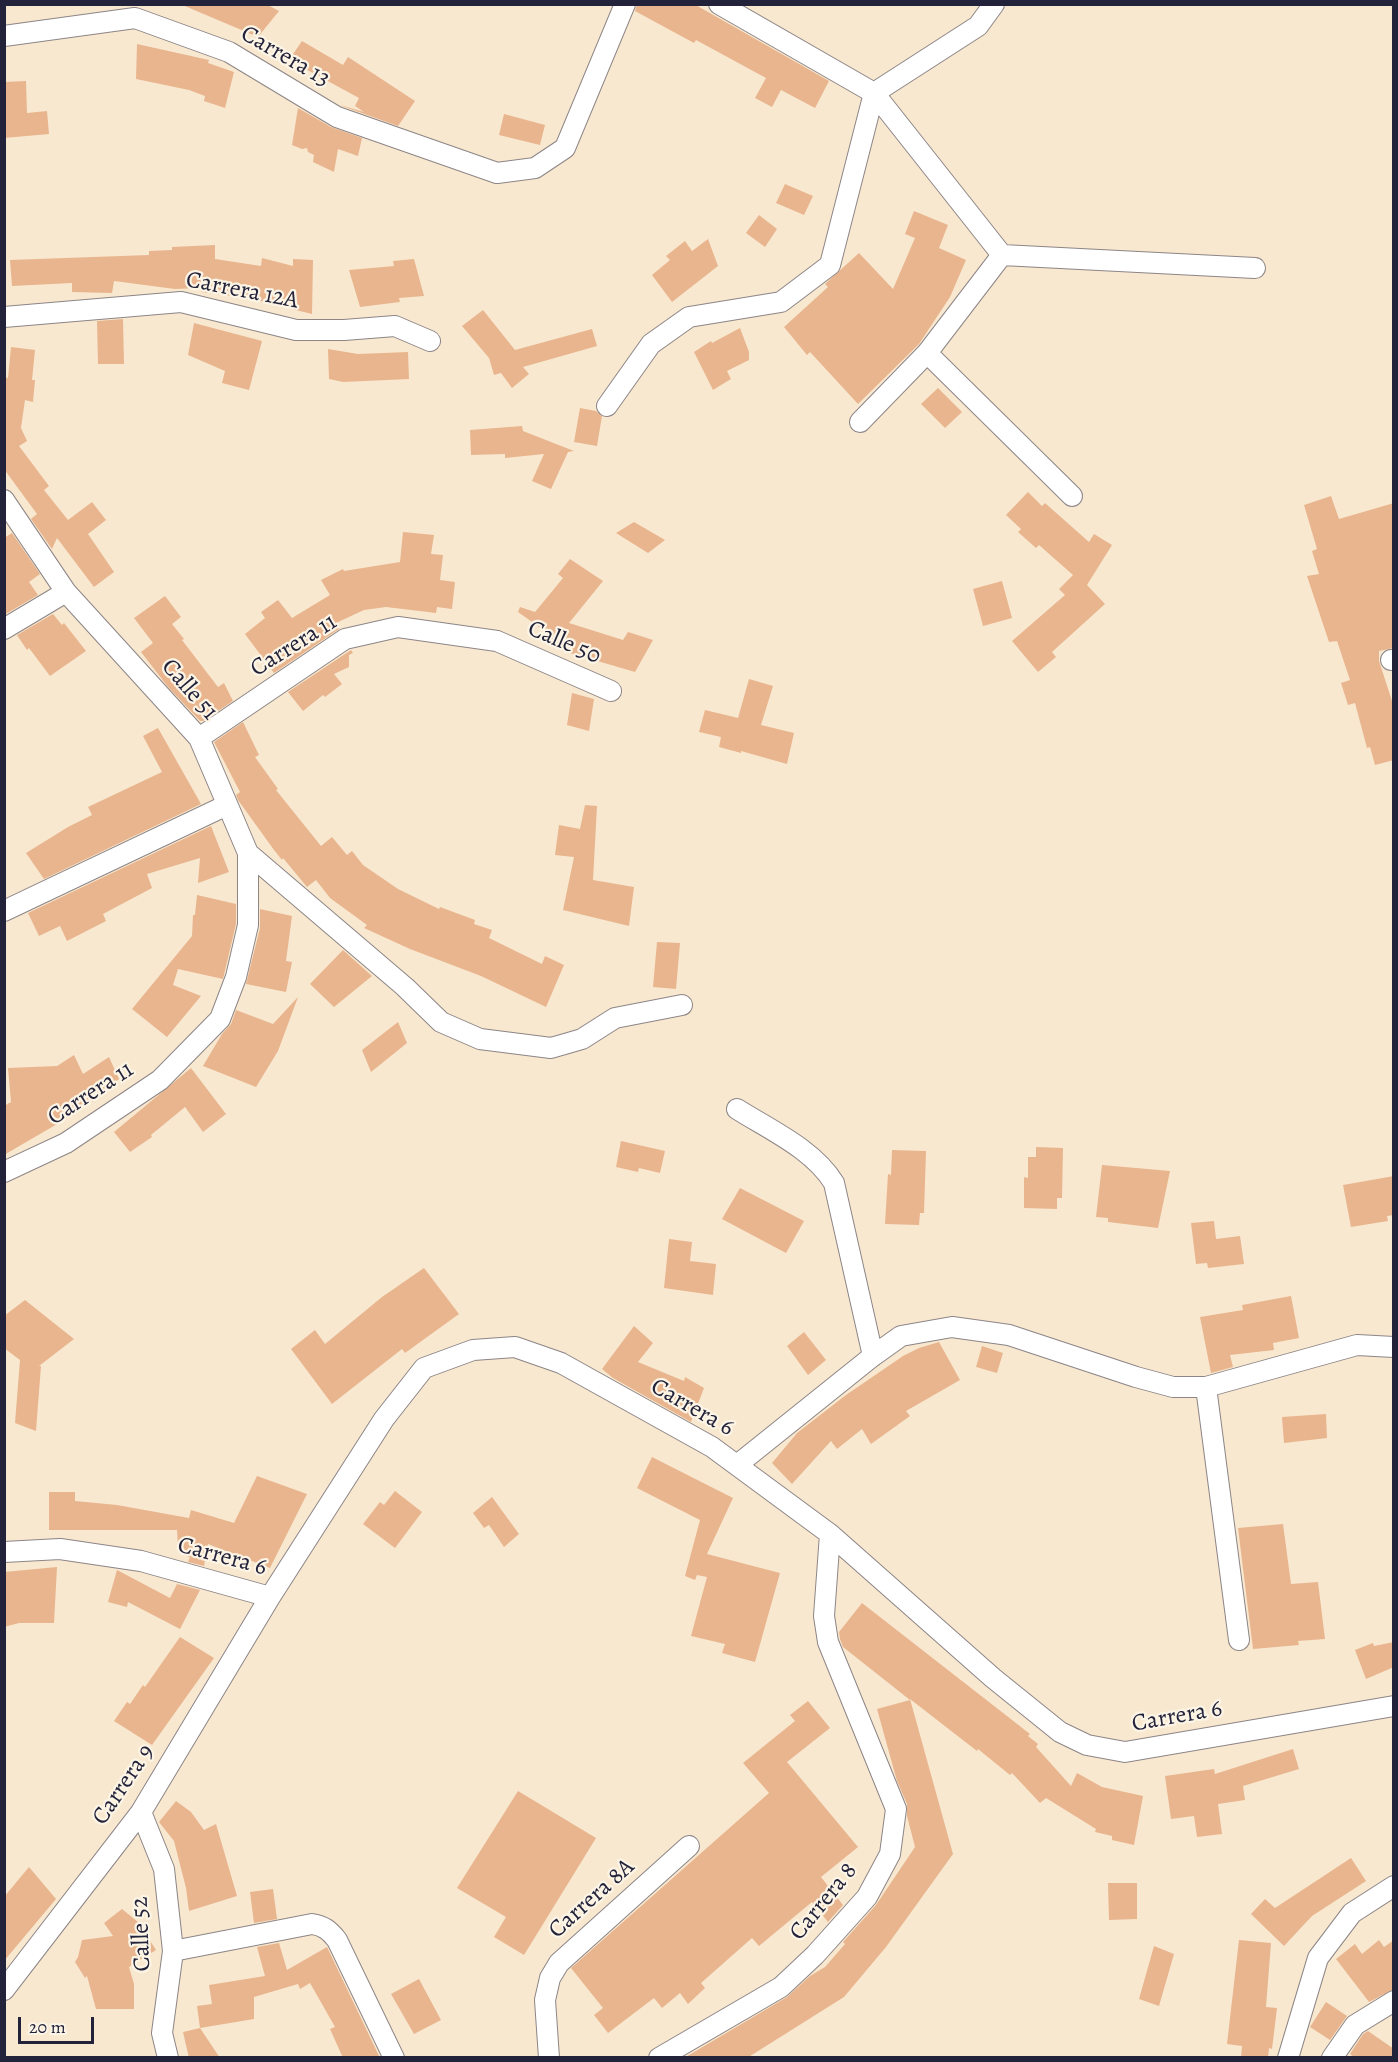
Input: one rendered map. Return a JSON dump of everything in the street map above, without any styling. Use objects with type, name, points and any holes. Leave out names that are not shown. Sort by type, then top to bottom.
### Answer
[{"type":"street","name":"Carrera 13","points":[[4,36],[135,18],[229,52],[337,117],[497,172],[535,168],[565,148],[625,4]]},
{"type":"street","points":[[719,4],[874,93],[1002,255],[1255,268]]},
{"type":"street","points":[[607,406],[651,344],[689,317],[781,302],[830,265],[874,93],[978,26],[994,4]]},
{"type":"street","points":[[860,422],[927,353],[1002,255]]},
{"type":"street","name":"Carrera 12A","points":[[4,317],[181,302],[296,330],[344,330],[395,326],[430,341]]},
{"type":"street","points":[[927,353],[1072,496]]},
{"type":"street","name":"Calle 51","points":[[4,500],[66,592],[200,738],[248,853],[248,925],[236,977],[220,1019]]},
{"type":"street","points":[[4,629],[66,592]]},
{"type":"street","name":"Carrera 11","points":[[200,738],[345,639],[398,627],[497,641]]},
{"type":"street","name":"Calle 50","points":[[497,641],[611,691]]},
{"type":"street","points":[[4,911],[227,805]]},
{"type":"street","points":[[248,853],[405,987],[441,1022],[480,1039],[551,1048],[582,1039],[615,1018],[682,1005]]},
{"type":"street","name":"Carrera 11","points":[[4,1172],[66,1143],[160,1080],[220,1019]]},
{"type":"street","points":[[737,1109],[808,1154],[824,1168],[834,1184],[873,1356]]},
{"type":"street","points":[[737,1465],[900,1336],[952,1327],[1009,1335],[1173,1387],[1206,1387],[1357,1346],[1394,1347]]},
{"type":"street","name":"Carrera 6","points":[[4,1552],[60,1549],[141,1561],[270,1597],[384,1419],[424,1368],[473,1350],[515,1347],[561,1363],[712,1447],[830,1534],[993,1678],[1060,1731],[1087,1745],[1125,1752],[1394,1706]]},
{"type":"street","points":[[1206,1387],[1239,1640]]},
{"type":"street","name":"Carrera 8","points":[[659,2058],[781,1987],[815,1955],[867,1897],[890,1854],[896,1809],[828,1642],[824,1616],[830,1534]]},
{"type":"street","name":"Carrera 9","points":[[4,1990],[141,1812],[270,1597]]},
{"type":"street","name":"Calle 52","points":[[141,1812],[164,1869],[173,1951],[162,2033],[168,2058]]},
{"type":"street","name":"Carrera 8A","points":[[549,2058],[545,2000],[550,1978],[560,1963],[689,1846]]},
{"type":"street","points":[[1288,2058],[1318,1958],[1352,1913],[1394,1886]]},
{"type":"street","points":[[173,1951],[312,1924],[322,1926],[329,1930],[337,1940],[394,2058]]},
{"type":"street","points":[[1332,2058],[1355,2025],[1394,2001]]},
{"type":"building","points":[[180,4],[266,4],[279,11],[258,37]]},
{"type":"building","points":[[637,4],[694,4],[829,81],[815,108],[781,90],[772,107],[755,98],[766,78],[696,40],[694,43],[635,11]]},
{"type":"building","points":[[302,41],[343,65],[348,57],[415,101],[398,126],[340,105],[364,112],[355,106],[359,98],[289,60]]},
{"type":"building","points":[[137,44],[209,60],[208,63],[234,72],[225,108],[204,101],[205,96],[189,90],[136,79]]},
{"type":"building","points":[[26,81],[27,113],[47,111],[49,134],[4,138],[4,82]]},
{"type":"building","points":[[298,108],[331,127],[362,138],[358,156],[338,149],[334,172],[313,162],[314,155],[308,152],[307,148],[302,149],[292,145]]},
{"type":"building","points":[[504,114],[545,125],[540,145],[499,135]]},
{"type":"building","points":[[785,184],[813,196],[804,215],[776,203]]},
{"type":"building","points":[[914,211],[948,225],[939,248],[966,260],[950,297],[919,344],[858,404],[810,352],[807,355],[784,327],[828,287],[825,284],[859,253],[893,289],[915,238],[905,234]]},
{"type":"building","points":[[759,215],[777,229],[765,247],[746,233]]},
{"type":"building","points":[[708,239],[718,266],[672,302],[652,275],[670,260],[666,256],[685,241],[692,251]]},
{"type":"building","points":[[215,245],[215,259],[261,266],[262,258],[293,266],[293,259],[313,260],[312,314],[248,298],[201,292],[201,288],[175,289],[114,281],[112,293],[72,292],[72,283],[12,286],[10,260],[149,255],[149,251],[172,250],[172,247]]},
{"type":"building","points":[[414,259],[424,296],[399,298],[400,302],[360,307],[349,270],[394,266],[393,261]]},
{"type":"building","points":[[483,310],[515,350],[592,329],[597,346],[523,367],[529,374],[512,388],[501,373],[494,375],[489,358],[462,326]]},
{"type":"building","points":[[123,319],[124,364],[98,364],[97,321]]},
{"type":"building","points":[[194,323],[262,341],[249,390],[222,383],[225,371],[188,355]]},
{"type":"building","points":[[740,328],[749,352],[749,360],[727,371],[731,379],[713,390],[694,352],[711,341],[712,343]]},
{"type":"building","points":[[11,347],[35,350],[32,380],[35,380],[33,402],[25,400],[21,428],[27,441],[19,446],[49,486],[44,490],[68,520],[92,502],[106,520],[88,534],[114,572],[94,587],[57,538],[52,549],[31,519],[37,514],[4,469],[4,377],[8,378]]},
{"type":"building","points":[[328,349],[358,354],[408,352],[409,379],[343,382],[329,379]]},
{"type":"building","points":[[938,388],[962,412],[945,428],[921,404]]},
{"type":"building","points":[[580,408],[596,411],[602,416],[597,446],[574,442]]},
{"type":"building","points":[[522,426],[523,431],[574,451],[568,452],[551,489],[532,481],[544,454],[505,458],[505,454],[471,455],[470,430]]},
{"type":"building","points":[[1028,492],[1042,506],[1045,503],[1089,542],[1094,534],[1112,545],[1087,585],[1105,604],[1052,652],[1056,657],[1038,672],[1012,641],[1065,595],[1059,589],[1073,575],[1039,545],[1036,548],[1018,532],[1021,529],[1006,515]]},
{"type":"building","points":[[1331,496],[1339,519],[1394,503],[1394,648],[1379,651],[1379,661],[1394,707],[1394,760],[1375,765],[1370,747],[1367,748],[1355,703],[1348,705],[1341,683],[1350,680],[1337,641],[1329,642],[1307,576],[1319,574],[1312,551],[1317,549],[1304,505]]},
{"type":"building","points":[[634,522],[665,540],[648,553],[616,533]]},
{"type":"building","points":[[403,532],[434,535],[431,554],[443,555],[440,580],[455,582],[452,609],[437,607],[436,613],[386,607],[364,610],[336,623],[339,629],[274,673],[245,634],[265,618],[261,612],[278,600],[292,618],[330,595],[321,580],[343,569],[344,571],[400,562]]},
{"type":"building","points":[[12,533],[40,574],[29,582],[38,595],[4,615],[4,538]]},
{"type":"building","points":[[570,559],[603,581],[569,623],[623,640],[628,632],[653,640],[635,672],[570,653],[546,637],[549,634],[518,612],[520,607],[535,612],[563,578],[558,574]]},
{"type":"building","points":[[1002,581],[1012,618],[983,626],[973,589]]},
{"type":"building","points":[[165,596],[181,617],[172,624],[184,639],[182,640],[218,687],[224,683],[233,701],[203,721],[200,721],[168,687],[141,652],[153,643],[134,618]]},
{"type":"building","points":[[53,614],[62,625],[64,623],[86,651],[50,676],[17,635]]},
{"type":"building","points":[[351,650],[353,653],[349,655],[349,667],[334,674],[342,684],[303,711],[288,692]]},
{"type":"building","points":[[749,679],[773,686],[761,725],[794,733],[787,764],[719,747],[721,737],[699,732],[705,710],[738,718]]},
{"type":"building","points":[[572,693],[594,699],[589,731],[567,725]]},
{"type":"building","points":[[243,722],[259,755],[255,757],[278,789],[276,790],[321,846],[332,837],[347,855],[352,851],[363,865],[398,889],[439,909],[440,907],[475,920],[474,924],[492,930],[489,938],[542,964],[545,956],[564,965],[546,1007],[481,976],[410,949],[364,928],[367,925],[330,898],[316,880],[307,887],[274,850],[238,800],[236,795],[240,792],[214,742]]},
{"type":"building","points":[[158,728],[201,804],[44,879],[26,853],[92,815],[88,807],[162,772],[143,736]]},
{"type":"building","points":[[585,805],[597,806],[593,880],[634,887],[629,926],[563,910],[574,857],[555,855],[559,825],[580,829]]},
{"type":"building","points":[[211,826],[229,872],[198,883],[200,858],[147,874],[152,888],[103,914],[106,921],[67,941],[60,926],[39,936],[28,913]]},
{"type":"building","points":[[197,895],[236,904],[236,924],[223,979],[178,969],[173,985],[201,996],[167,1037],[132,1009],[192,936]]},
{"type":"building","points":[[260,909],[292,916],[286,961],[292,962],[286,992],[246,984],[260,928]]},
{"type":"building","points":[[657,942],[680,943],[676,989],[653,987]]},
{"type":"building","points":[[343,950],[372,976],[334,1007],[310,984]]},
{"type":"building","points":[[298,997],[278,1051],[256,1087],[203,1066],[222,1034],[231,1024],[236,1010],[273,1024]]},
{"type":"building","points":[[398,1022],[407,1043],[371,1072],[362,1050]]},
{"type":"building","points":[[74,1055],[83,1074],[109,1057],[119,1079],[93,1102],[92,1100],[64,1120],[4,1155],[4,1106],[11,1102],[8,1068],[57,1066]]},
{"type":"building","points":[[191,1068],[226,1114],[203,1132],[185,1107],[151,1135],[152,1137],[130,1152],[114,1132]]},
{"type":"building","points":[[621,1141],[665,1151],[660,1173],[639,1168],[638,1172],[616,1167]]},
{"type":"building","points":[[1036,1147],[1063,1148],[1062,1198],[1057,1198],[1057,1209],[1024,1208],[1024,1177],[1028,1178],[1028,1157],[1036,1157]]},
{"type":"building","points":[[892,1150],[926,1151],[924,1213],[920,1213],[919,1225],[885,1224]]},
{"type":"building","points":[[1102,1165],[1170,1171],[1158,1228],[1108,1222],[1108,1218],[1096,1217]]},
{"type":"building","points":[[1394,1176],[1394,1215],[1387,1216],[1388,1221],[1351,1227],[1343,1185]]},
{"type":"building","points":[[740,1188],[804,1221],[786,1253],[722,1219]]},
{"type":"building","points":[[1214,1221],[1216,1239],[1240,1236],[1244,1264],[1208,1268],[1207,1263],[1196,1264],[1191,1223]]},
{"type":"building","points":[[669,1239],[692,1242],[690,1261],[716,1264],[713,1295],[664,1288]]},
{"type":"building","points":[[424,1268],[459,1314],[405,1353],[402,1349],[332,1404],[291,1349],[315,1330],[325,1344],[382,1297]]},
{"type":"building","points":[[1291,1296],[1299,1338],[1273,1343],[1274,1350],[1230,1355],[1233,1367],[1211,1373],[1200,1317],[1243,1310],[1242,1305]]},
{"type":"building","points":[[25,1300],[74,1339],[39,1366],[41,1366],[36,1431],[15,1423],[20,1360],[4,1348],[4,1316]]},
{"type":"building","points":[[634,1326],[653,1343],[638,1362],[684,1381],[685,1377],[704,1388],[691,1422],[613,1378],[602,1369]]},
{"type":"building","points":[[804,1332],[826,1360],[808,1375],[787,1346]]},
{"type":"building","points":[[939,1342],[960,1380],[906,1411],[910,1416],[871,1444],[862,1429],[837,1449],[831,1441],[792,1484],[772,1463],[797,1433],[846,1395],[903,1356]]},
{"type":"building","points":[[982,1346],[1003,1353],[997,1373],[976,1367]]},
{"type":"building","points":[[1326,1414],[1327,1438],[1284,1443],[1282,1417]]},
{"type":"building","points":[[652,1457],[733,1498],[707,1554],[780,1573],[755,1662],[722,1653],[725,1644],[691,1636],[707,1577],[697,1575],[695,1580],[685,1576],[700,1520],[637,1488]]},
{"type":"building","points":[[257,1476],[307,1494],[270,1568],[208,1544],[204,1566],[188,1562],[190,1557],[183,1555],[184,1548],[178,1547],[177,1530],[49,1530],[49,1492],[75,1492],[75,1501],[117,1505],[189,1518],[191,1510],[234,1523]]},
{"type":"building","points":[[395,1491],[422,1512],[395,1548],[363,1524],[380,1502],[384,1505]]},
{"type":"building","points":[[492,1497],[519,1534],[504,1547],[489,1525],[484,1528],[473,1513]]},
{"type":"building","points":[[1283,1524],[1291,1584],[1318,1582],[1325,1639],[1298,1641],[1299,1645],[1253,1649],[1238,1528]]},
{"type":"building","points":[[57,1567],[54,1623],[19,1623],[4,1627],[4,1572]]},
{"type":"building","points":[[117,1570],[170,1598],[177,1584],[200,1590],[180,1629],[128,1602],[127,1607],[108,1602]]},
{"type":"building","points":[[862,1603],[1030,1734],[1028,1736],[1038,1744],[1036,1747],[1071,1786],[1077,1773],[1102,1787],[1143,1796],[1134,1845],[1112,1840],[1112,1836],[1095,1832],[1096,1829],[1046,1798],[1040,1803],[1012,1773],[1010,1775],[910,1699],[953,1854],[886,1947],[844,1997],[747,2058],[684,2058],[787,1997],[810,1976],[825,1967],[845,1944],[843,1942],[876,1905],[915,1847],[907,1816],[907,1804],[897,1781],[877,1709],[910,1700],[843,1647],[840,1639],[839,1632]]},
{"type":"building","points":[[180,1637],[214,1658],[152,1745],[114,1721],[127,1702],[130,1704],[143,1685],[145,1687]]},
{"type":"building","points":[[1394,1642],[1394,1667],[1366,1679],[1355,1650],[1373,1643],[1374,1646]]},
{"type":"building","points":[[808,1701],[830,1728],[787,1762],[858,1847],[821,1877],[843,1905],[828,1922],[812,1902],[759,1946],[752,1938],[701,1983],[705,1988],[688,2004],[680,1993],[662,2008],[654,1998],[608,2033],[594,2015],[603,2008],[571,1968],[769,1793],[743,1763],[795,1721],[790,1715]]},
{"type":"building","points":[[1293,1749],[1299,1769],[1243,1786],[1245,1800],[1218,1804],[1222,1834],[1197,1837],[1194,1816],[1171,1819],[1165,1776],[1214,1769],[1215,1774]]},
{"type":"building","points":[[518,1791],[596,1838],[524,1955],[494,1937],[506,1917],[457,1888]]},
{"type":"building","points":[[176,1801],[191,1812],[204,1830],[216,1824],[237,1896],[189,1911],[186,1888],[174,1841],[159,1822]]},
{"type":"building","points":[[1351,1858],[1366,1881],[1312,1916],[1284,1946],[1251,1914],[1265,1899],[1275,1908]]},
{"type":"building","points":[[29,1867],[56,1899],[4,1961],[4,1897]]},
{"type":"building","points":[[1108,1883],[1137,1883],[1137,1919],[1109,1920]]},
{"type":"building","points":[[273,1889],[277,1919],[254,1923],[250,1892]]},
{"type":"building","points":[[122,1909],[138,1922],[156,1950],[129,1967],[134,1984],[134,2009],[96,2009],[87,1976],[85,1978],[75,1962],[82,1940],[113,1936],[104,1923]]},
{"type":"building","points":[[1239,1940],[1271,1943],[1266,2007],[1277,2008],[1272,2049],[1269,2048],[1268,2058],[1241,2058],[1242,2046],[1227,2044]]},
{"type":"building","points":[[1379,1940],[1384,1947],[1394,1940],[1394,1989],[1369,2002],[1336,1959],[1355,1944],[1362,1954]]},
{"type":"building","points":[[279,1943],[287,1970],[327,1947],[380,2058],[343,2058],[330,2029],[335,2027],[310,1983],[300,1989],[298,1984],[254,1997],[254,2019],[200,2028],[197,2006],[212,2004],[209,1985],[265,1976],[257,1947]]},
{"type":"building","points":[[1154,1946],[1174,1954],[1159,2006],[1139,1999]]},
{"type":"building","points":[[419,1979],[441,2020],[414,2034],[391,1994]]},
{"type":"building","points":[[1326,2002],[1347,2016],[1330,2040],[1310,2027]]},
{"type":"building","points":[[200,2028],[220,2058],[189,2058],[183,2032]]},
{"type":"building","points":[[1368,2031],[1394,2049],[1394,2058],[1355,2058],[1350,2054],[1363,2034]]}]
